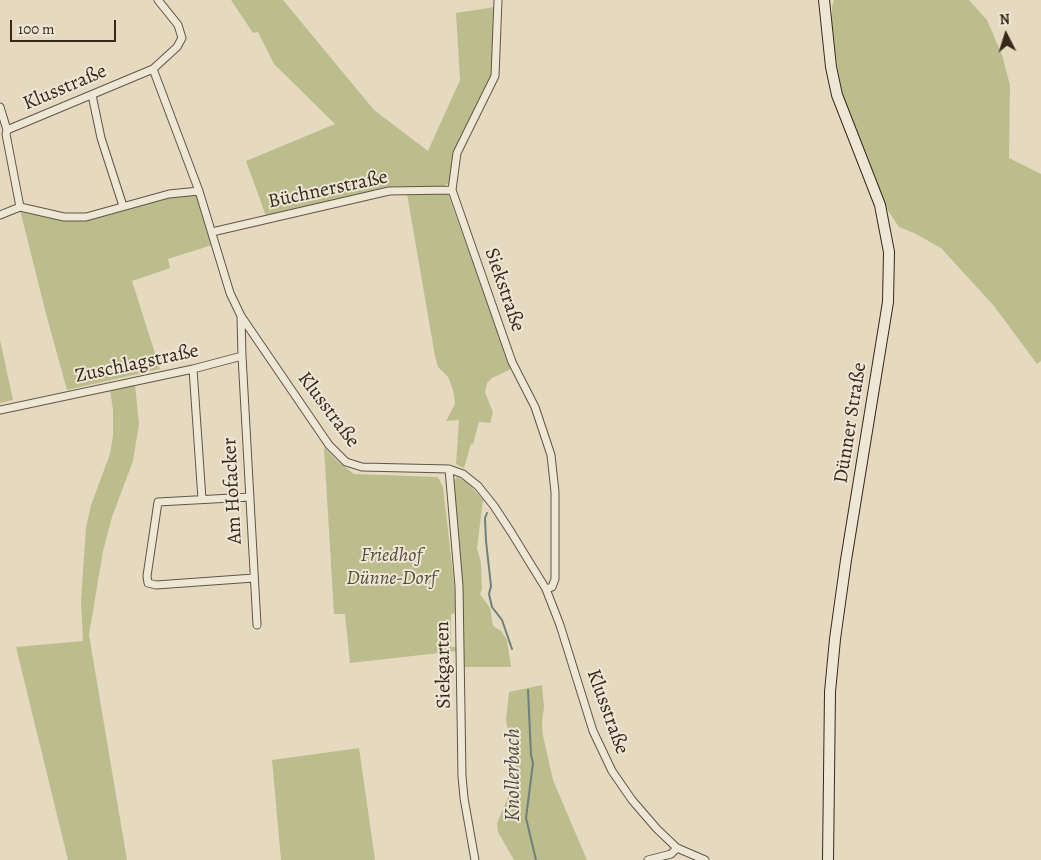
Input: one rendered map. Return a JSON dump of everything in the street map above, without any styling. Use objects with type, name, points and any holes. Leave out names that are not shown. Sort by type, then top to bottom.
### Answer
[{"type":"street","points":[[153,69],[177,47],[182,38],[178,25],[158,0]]},
{"type":"street","name":"Siekstraße","points":[[498,0],[495,76],[457,153],[452,190],[512,362],[535,407],[551,455],[555,492],[554,579],[552,586],[546,589]]},
{"type":"street","name":"Dünner Straße","points":[[824,0],[831,67],[837,95],[880,205],[889,252],[888,302],[835,639],[830,692],[828,860]]},
{"type":"street","name":"Klusstraße","points":[[0,107],[5,133],[153,69],[198,191],[230,294],[241,316],[330,445],[346,462],[362,467],[449,469],[463,474],[478,486],[512,532],[546,589],[560,624],[593,731],[603,754],[619,782],[642,814],[657,830],[677,848],[705,860]]},
{"type":"street","points":[[92,95],[101,138],[123,206]]},
{"type":"street","points":[[5,133],[20,207]]},
{"type":"street","name":"Büchnerstraße","points":[[212,232],[388,191],[452,190]]},
{"type":"street","points":[[0,215],[20,207],[64,217],[86,217],[169,194],[198,191]]},
{"type":"street","points":[[241,316],[242,356]]},
{"type":"street","name":"Zuschlagstraße","points":[[0,410],[193,369],[242,356]]},
{"type":"street","name":"Am Hofacker","points":[[242,356],[257,625]]},
{"type":"street","points":[[193,369],[202,499]]},
{"type":"street","name":"Siekgarten","points":[[449,469],[459,586],[462,776],[475,860]]},
{"type":"street","points":[[250,497],[158,502],[147,576],[148,583],[156,585],[254,578]]},
{"type":"street","points":[[648,860],[671,854],[677,848]]},
{"type":"green space","points":[[231,0],[283,0],[374,110],[428,151],[460,80],[456,13],[495,7],[493,75],[453,152],[449,183],[444,186],[387,187],[266,216],[246,161],[335,124],[274,64],[258,32],[253,33]]},
{"type":"green space","points":[[834,0],[969,0],[987,20],[1002,55],[1010,85],[1009,158],[1041,174],[1041,361],[1037,364],[994,306],[941,248],[899,227],[883,203],[842,100],[832,29],[832,7]]},
{"type":"green space","points":[[197,194],[212,245],[168,259],[170,268],[132,281],[160,369],[67,390],[20,210],[64,219],[170,196]]},
{"type":"green space","points":[[407,194],[448,194],[511,369],[492,378],[487,383],[485,392],[493,412],[490,423],[479,422],[464,468],[456,464],[459,420],[446,421],[455,404],[453,390],[448,377],[438,367],[435,356]]},
{"type":"green space","points":[[0,340],[13,400],[0,403]]},
{"type":"green space","points":[[135,385],[139,424],[133,461],[112,517],[103,551],[89,635],[127,860],[68,860],[16,647],[83,641],[81,601],[86,528],[91,505],[110,454],[113,436],[113,410],[110,390]]},
{"type":"green space","name":"Friedhof Dünne-Dorf","points":[[324,447],[335,459],[354,474],[437,477],[439,479],[443,487],[456,601],[456,613],[451,614],[451,647],[457,647],[457,651],[350,663],[345,614],[334,614]]},
{"type":"green space","points":[[457,477],[467,482],[483,500],[477,548],[481,563],[482,589],[480,594],[490,608],[493,626],[501,631],[507,640],[511,667],[464,667],[462,586],[452,483]]},
{"type":"green space","points":[[542,685],[544,707],[543,736],[553,780],[587,860],[514,860],[498,832],[497,823],[517,776],[506,720],[509,692]]},
{"type":"green space","points":[[359,748],[375,860],[281,860],[272,760]]},
{"type":"waterway","name":"Knollerbach","points":[[487,513],[485,518],[486,541],[491,586],[489,594],[492,607],[502,620],[512,649]]},
{"type":"waterway","name":"Knollerbach","points":[[528,690],[533,763],[526,818],[536,860]]}]
